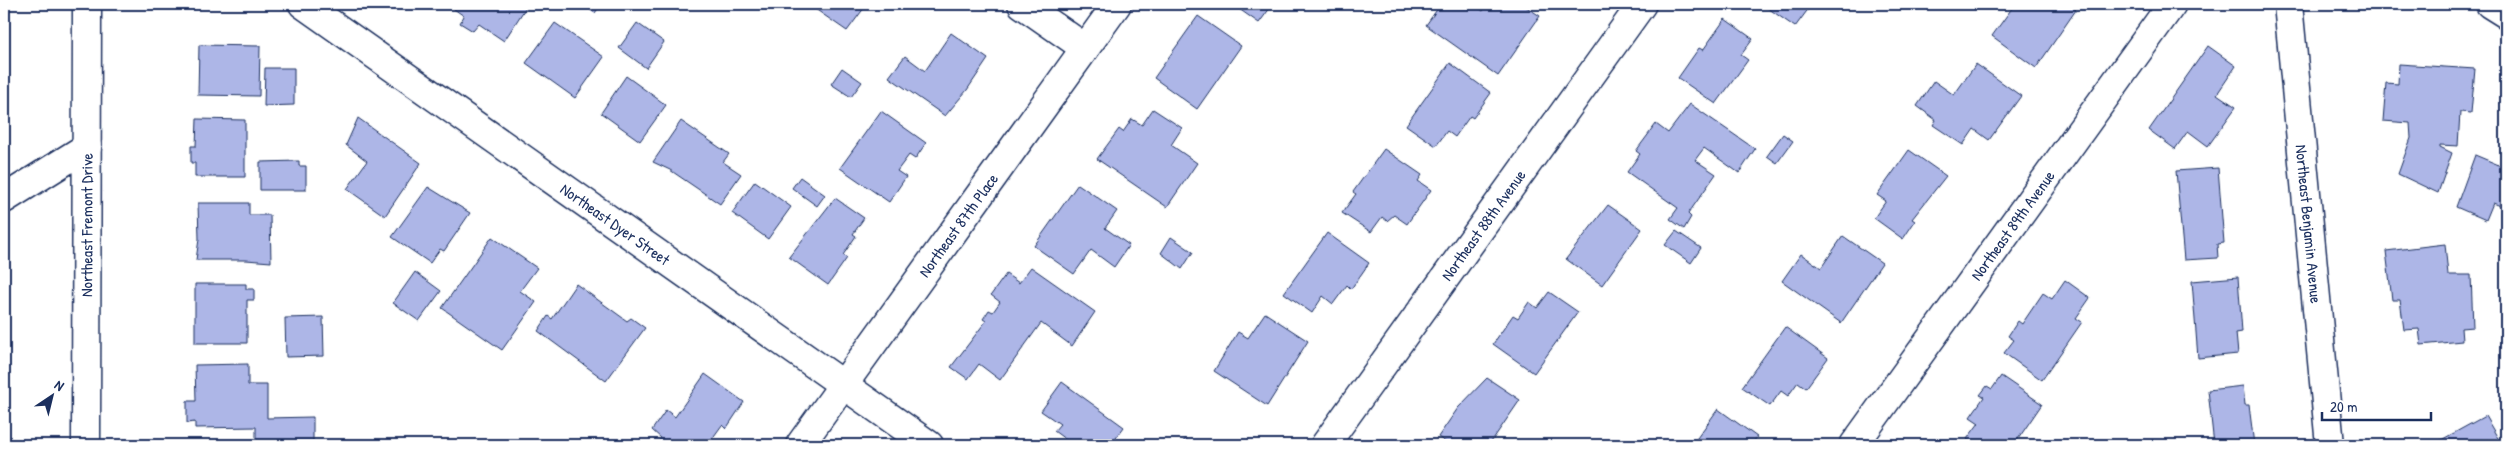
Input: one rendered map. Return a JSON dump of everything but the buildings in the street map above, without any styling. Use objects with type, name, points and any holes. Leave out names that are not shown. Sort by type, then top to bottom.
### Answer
[{"type":"street","name":"Northeast Fremont Drive","points":[[86,445],[87,4]]},
{"type":"street","name":"Northeast Dyer Street","points":[[303,4],[929,445]]},
{"type":"street","points":[[1022,4],[1085,48]]},
{"type":"street","name":"Northeast 87th Place","points":[[800,445],[1117,4]]},
{"type":"street","name":"Northeast 88th Avenue","points":[[1325,445],[1642,4]]},
{"type":"street","name":"Northeast 89th Avenue","points":[[1854,445],[2172,4]]},
{"type":"street","name":"Northeast Benjamin Avenue","points":[[2288,4],[2330,445]]},
{"type":"street","points":[[2490,4],[2506,14]]},
{"type":"street","points":[[4,199],[86,147]]}]
